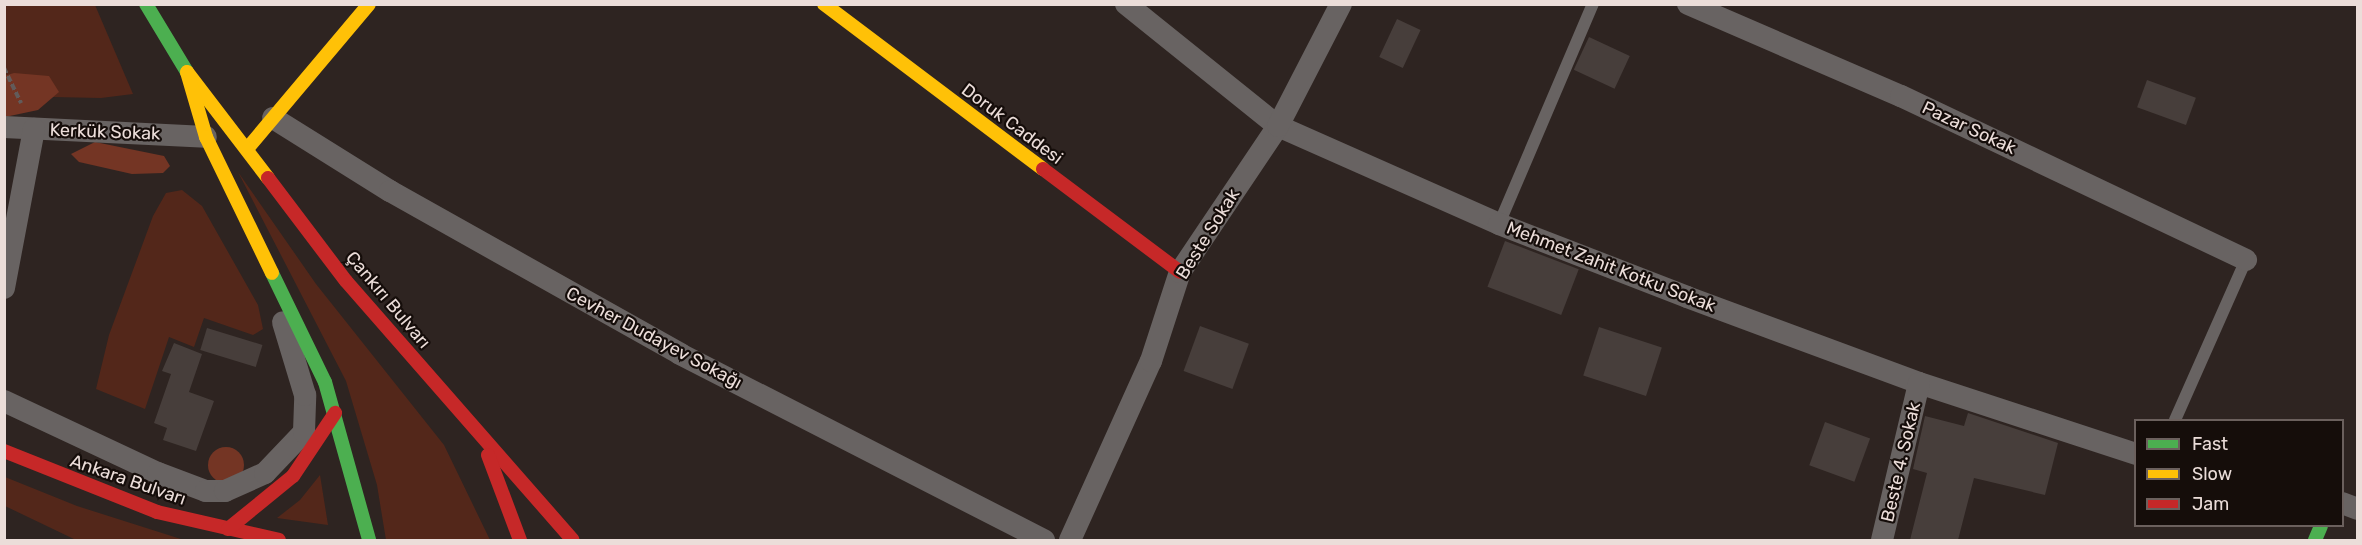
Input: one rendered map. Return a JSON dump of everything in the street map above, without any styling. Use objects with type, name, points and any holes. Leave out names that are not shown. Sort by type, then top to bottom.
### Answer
[{"type":"main road","name":"Çankırı Bulvarı","points":[[146,4],[187,72],[346,281],[573,540]]},
{"type":"main road","points":[[247,149],[369,4]]},
{"type":"main road","name":"Doruk Caddesi","points":[[824,4],[1180,272]]},
{"type":"main road","name":"Çankırı Bulvarı","points":[[187,72],[197,136],[306,335],[335,413],[369,540]]},
{"type":"main road","points":[[228,529],[293,476],[335,413]]},
{"type":"main road","points":[[478,432],[520,540]]},
{"type":"main road","name":"Ankara Bulvarı","points":[[4,451],[124,501],[279,540]]},
{"type":"street","name":"Mehmet Zahit Kotku Sokak","points":[[1126,4],[1278,126],[1499,224],[1919,383],[2134,453]]},
{"type":"street","name":"Beste Sokak","points":[[1070,540],[1151,361],[1180,272],[1278,126],[1341,4]]},
{"type":"street","name":"Pazar Sokak","points":[[1688,4],[1901,96],[2246,260]]},
{"type":"street","name":"Cevher Dudayev Sokağı","points":[[273,118],[400,196],[680,354],[1044,540]]},
{"type":"street","name":"Kerkük Sokak","points":[[4,127],[197,136]]},
{"type":"street","points":[[4,288],[34,129]]},
{"type":"street","points":[[4,401],[206,491],[246,483],[293,449],[304,432],[306,395],[282,318],[197,136]]},
{"type":"street","name":"Beste 4. Sokak","points":[[1882,540],[1919,383]]},
{"type":"street","points":[[2344,503],[2358,509]]},
{"type":"lane","points":[[1499,224],[1593,4]]},
{"type":"lane","points":[[2175,419],[2246,260]]},
{"type":"path","points":[[4,68],[34,129]]},
{"type":"shaded area","points":[[4,5],[95,5],[133,94],[101,98],[5,96]]},
{"type":"shaded area","points":[[14,73],[49,76],[59,92],[38,110],[5,117],[4,76]]},
{"type":"shaded area","points":[[95,142],[164,156],[170,166],[163,173],[132,174],[79,162],[71,154]]},
{"type":"shaded area","points":[[238,172],[316,284],[444,445],[490,540],[386,540],[377,485],[346,381]]},
{"type":"shaded area","points":[[182,190],[202,206],[258,305],[263,329],[253,335],[204,318],[194,347],[169,337],[145,409],[96,389],[109,335],[153,216],[166,193]]},
{"type":"shaded area","points":[[226,447],[239,452],[244,465],[239,478],[226,483],[213,478],[208,465],[213,452]]},
{"type":"shaded area","points":[[320,475],[328,525],[277,518],[300,500]]},
{"type":"shaded area","points":[[5,477],[77,506],[184,540],[76,540],[5,506]]},
{"type":"building","points":[[1397,19],[1421,30],[1403,68],[1379,57]]},
{"type":"building","points":[[1589,37],[1630,56],[1615,89],[1574,70]]},
{"type":"building","points":[[2147,80],[2196,98],[2186,125],[2137,107]]},
{"type":"building","points":[[1505,241],[1579,269],[1561,315],[1487,287]]},
{"type":"building","points":[[1200,326],[1249,344],[1232,389],[1184,371]]},
{"type":"building","points":[[1599,327],[1662,347],[1646,396],[1583,376]]},
{"type":"building","points":[[207,328],[262,345],[256,367],[200,350]]},
{"type":"building","points":[[174,343],[202,354],[189,392],[214,401],[196,451],[163,440],[167,428],[154,423],[171,374],[162,371]]},
{"type":"building","points":[[1968,413],[2058,443],[2045,495],[1974,478],[1958,540],[1910,540],[1927,473],[1913,469],[1925,416],[1964,426]]},
{"type":"building","points":[[1825,422],[1870,438],[1854,482],[1809,465]]},
{"type":"traffic: fast","points":[[146,4],[187,72]]},
{"type":"traffic: fast","points":[[272,273],[325,382],[369,540]]},
{"type":"traffic: fast","points":[[2315,540],[2321,527]]},
{"type":"traffic: slow","points":[[247,149],[369,4]]},
{"type":"traffic: slow","points":[[824,4],[1043,169]]},
{"type":"traffic: slow","points":[[268,178],[187,72],[206,137],[272,273]]},
{"type":"traffic: jam","points":[[1043,169],[1180,272]]},
{"type":"traffic: jam","points":[[268,178],[346,281],[573,540]]},
{"type":"traffic: jam","points":[[228,529],[293,476],[335,413]]},
{"type":"traffic: jam","points":[[4,451],[157,512],[279,540]]},
{"type":"traffic: jam","points":[[488,455],[520,540]]}]
